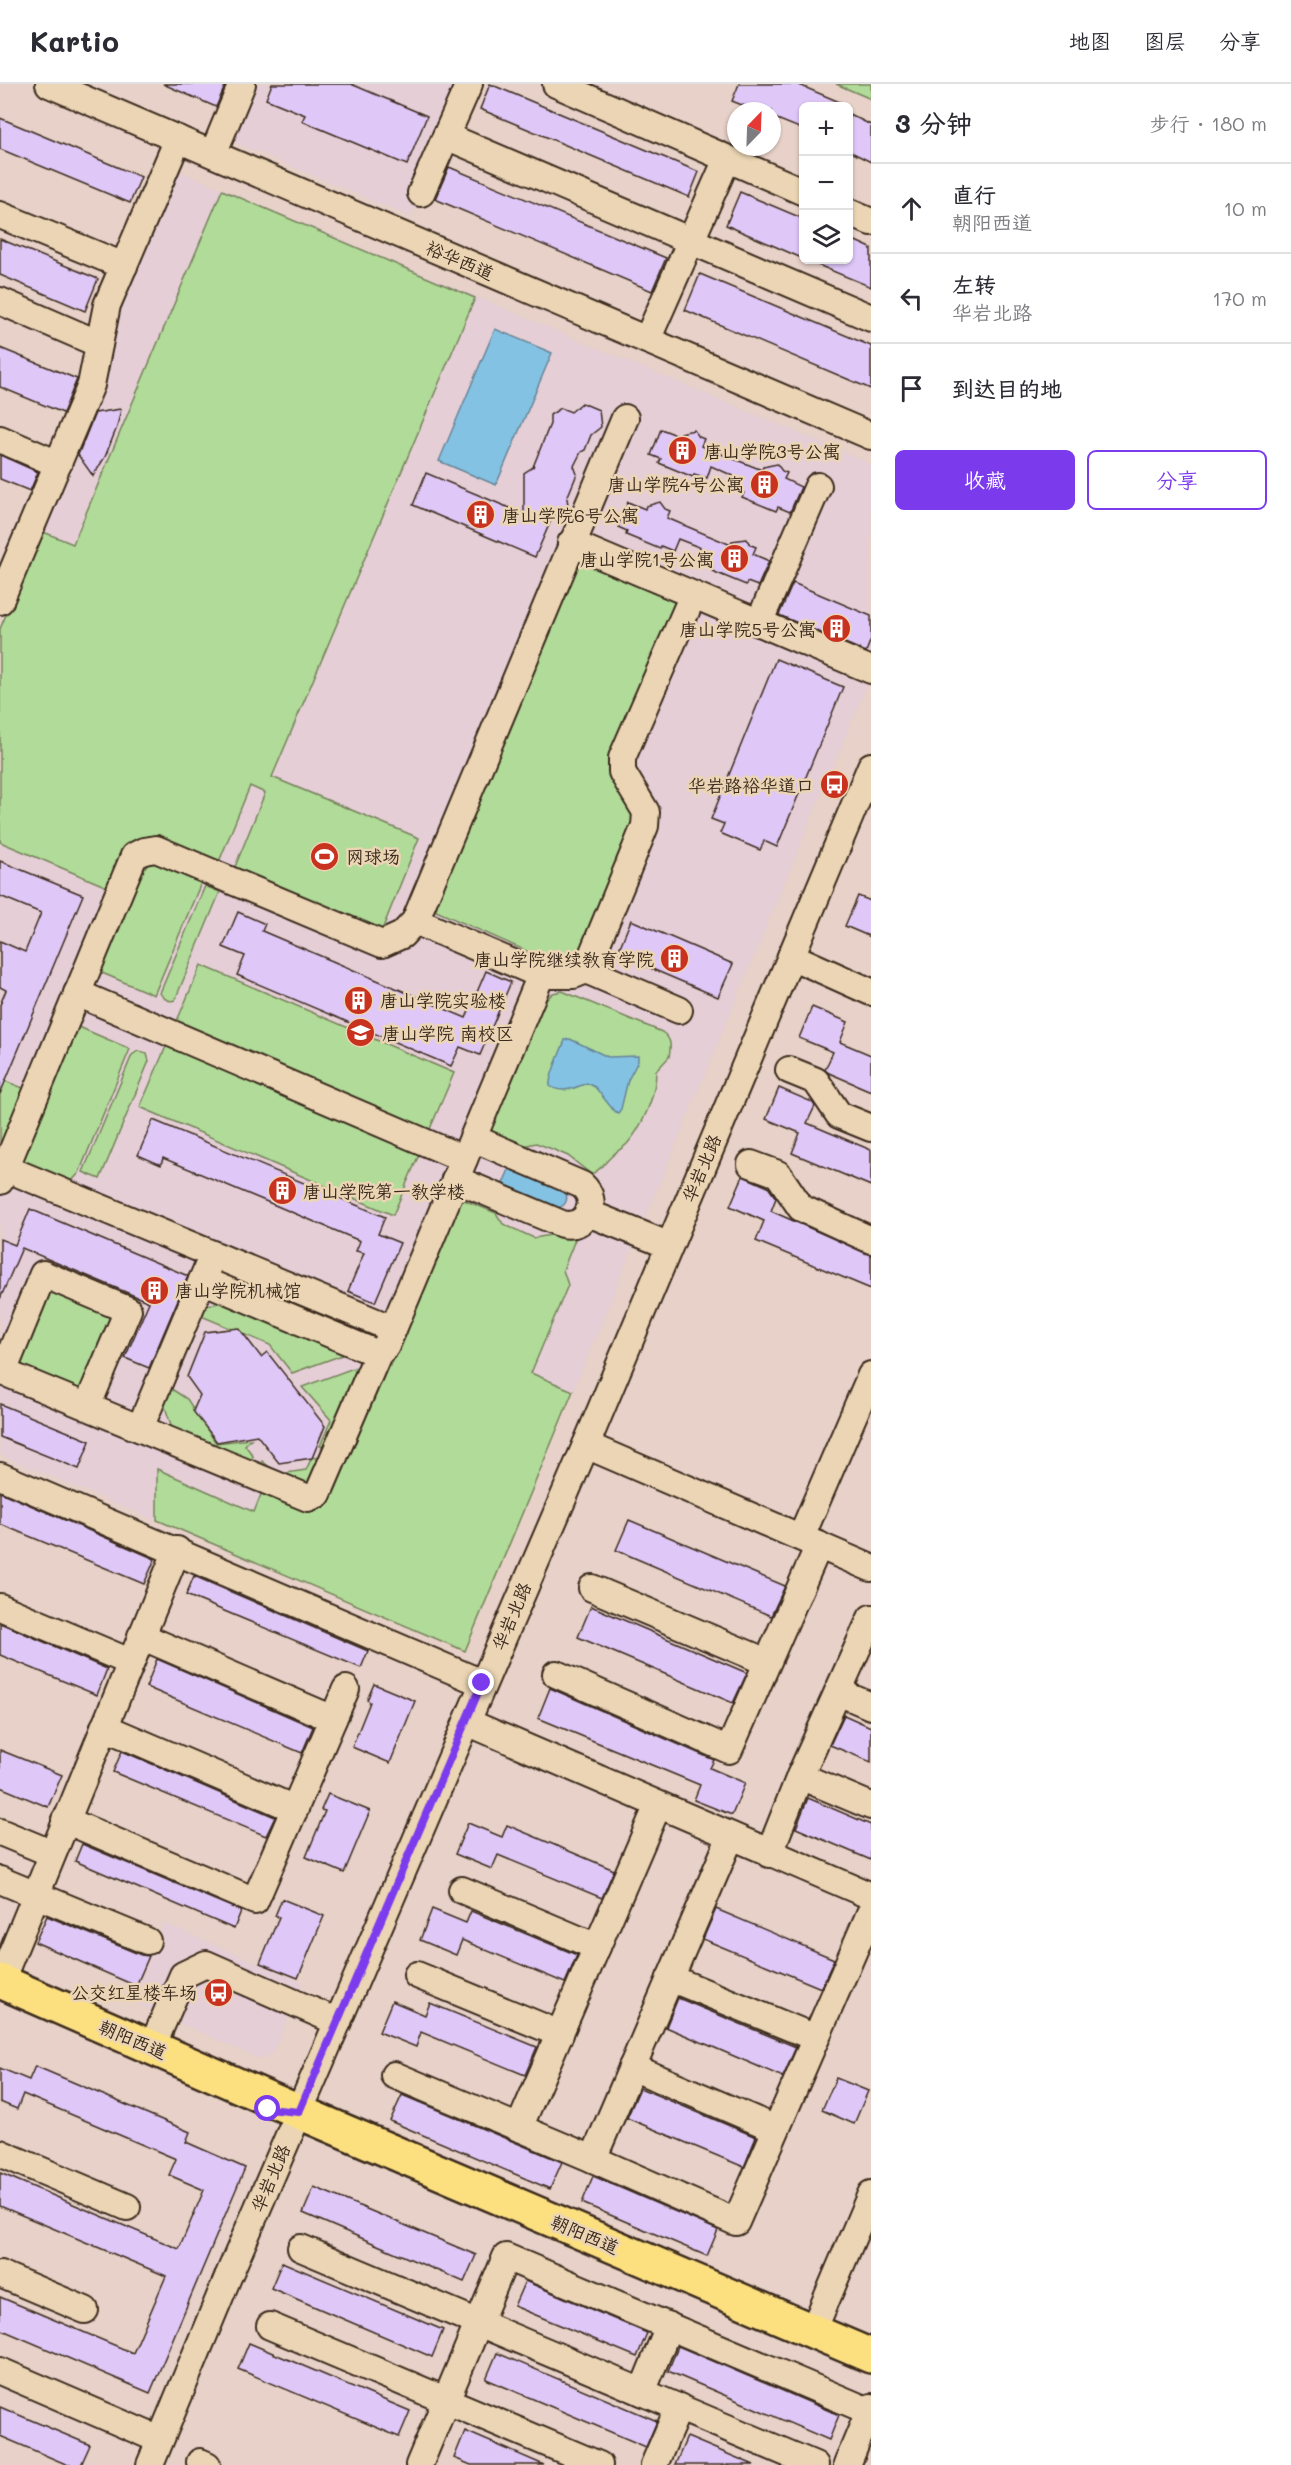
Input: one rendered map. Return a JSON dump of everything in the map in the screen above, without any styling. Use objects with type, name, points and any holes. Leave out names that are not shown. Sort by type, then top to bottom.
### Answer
[{"type":"main road","name":"朝阳西道","points":[[0,1982],[268,2109],[299,2112],[871,2356]]},
{"type":"main road","name":"朝阳西道","points":[[0,1993],[147,2051]]},
{"type":"street","name":"裕华西道","points":[[48,84],[871,436]]},
{"type":"street","points":[[213,154],[242,84]]},
{"type":"street","points":[[422,193],[469,84]]},
{"type":"street","points":[[556,84],[799,190]]},
{"type":"street","points":[[446,136],[871,318]]},
{"type":"street","points":[[0,601],[9,552],[58,464],[91,385],[107,305],[178,139]]},
{"type":"street","points":[[647,340],[728,159]]},
{"type":"street","points":[[853,214],[871,222]]},
{"type":"street","points":[[0,215],[124,266]]},
{"type":"street","points":[[0,301],[99,344]]},
{"type":"street","points":[[393,1329],[213,1254],[3,1175],[134,856],[144,850],[156,849],[382,944],[402,935],[415,921],[625,418]]},
{"type":"street","points":[[0,439],[58,464]]},
{"type":"street","points":[[759,623],[818,486]]},
{"type":"street","points":[[571,543],[871,670]]},
{"type":"street","points":[[415,921],[541,975],[574,975],[586,970],[645,826],[646,812],[622,772],[622,758],[693,595]]},
{"type":"street","name":"华岩北路","points":[[150,2465],[482,1683],[586,1445],[871,766]]},
{"type":"street","points":[[791,956],[871,992]]},
{"type":"street","points":[[586,970],[679,1010]]},
{"type":"street","points":[[87,1407],[128,1310],[44,1274],[3,1372],[87,1407],[140,1428],[308,1498],[318,1494],[378,1354],[386,1346],[541,975]]},
{"type":"street","points":[[77,993],[464,1159],[562,1224],[569,1226],[582,1222],[592,1203],[591,1196],[582,1185],[464,1159]]},
{"type":"street","points":[[789,1070],[816,1081],[839,1115],[871,1128]]},
{"type":"street","points":[[751,1164],[777,1174],[801,1208],[871,1240]]},
{"type":"street","points":[[588,1213],[668,1245]]},
{"type":"street","points":[[140,1428],[213,1254]]},
{"type":"street","points":[[202,1280],[378,1354]]},
{"type":"street","points":[[556,1674],[729,1750],[767,1662],[871,1375]]},
{"type":"street","points":[[586,1445],[871,1568]]},
{"type":"street","points":[[0,1476],[177,1550],[482,1683]]},
{"type":"street","points":[[0,1982],[177,1550]]},
{"type":"street","points":[[592,1588],[767,1662]]},
{"type":"street","points":[[0,1607],[130,1662]]},
{"type":"street","points":[[770,1854],[800,1776],[871,1618]]},
{"type":"street","points":[[141,1636],[333,1719]]},
{"type":"street","points":[[65,1820],[255,1901],[346,1689]]},
{"type":"street","points":[[838,1692],[871,1706]]},
{"type":"street","points":[[467,1722],[871,1896]]},
{"type":"street","points":[[104,1727],[295,1809]]},
{"type":"street","points":[[800,1776],[871,1806]]},
{"type":"street","points":[[519,2128],[658,1804]]},
{"type":"street","points":[[0,1832],[51,1853]]},
{"type":"street","points":[[593,2159],[731,1836]]},
{"type":"street","points":[[0,1880],[147,1941]]},
{"type":"street","points":[[462,1890],[597,1947]]},
{"type":"street","points":[[394,2075],[736,2222],[871,1911]]},
{"type":"street","points":[[147,2051],[183,1975],[206,1964],[338,2022]]},
{"type":"street","points":[[417,1975],[560,2034]]},
{"type":"street","points":[[670,1978],[816,2038]]},
{"type":"street","points":[[632,2067],[777,2129]]},
{"type":"street","points":[[0,2153],[127,2207]]},
{"type":"street","points":[[813,2331],[871,2194]]},
{"type":"street","points":[[301,2248],[815,2465]]},
{"type":"street","points":[[419,2465],[506,2257],[870,2410],[847,2465]]},
{"type":"street","points":[[0,2274],[85,2310]]},
{"type":"street","points":[[270,2326],[599,2465]]},
{"type":"street","points":[[642,2392],[669,2326]]},
{"type":"street","points":[[0,2371],[160,2440]]},
{"type":"street","points":[[654,2465],[679,2407]]},
{"type":"shaded area","points":[[257,84],[468,84],[411,217],[232,141]]},
{"type":"shaded area","name":"唐山学院 南校区","points":[[175,169],[871,464],[871,675],[465,1651],[0,1455],[0,629],[99,393],[117,307]]},
{"type":"shaded area","name":"公交红星楼车场","points":[[163,1923],[303,1982],[273,2052],[262,2060],[133,2002]]},
{"type":"green space","points":[[836,84],[871,84],[871,99]]},
{"type":"green space","points":[[222,190],[475,298],[272,777],[419,838],[380,935],[232,874],[265,793],[250,786],[214,874],[206,871],[154,995],[88,967],[119,892],[0,842],[0,629],[41,531],[73,544]]},
{"type":"green space","points":[[578,555],[679,599],[611,764],[635,815],[581,951],[571,963],[556,964],[436,911],[441,875]]},
{"type":"green space","points":[[205,886],[220,892],[175,1000],[168,1000],[160,993]]},
{"type":"green space","points":[[201,965],[454,1073],[393,1215],[140,1107]]},
{"type":"green space","points":[[562,991],[662,1032],[668,1037],[670,1043],[669,1057],[656,1071],[654,1090],[648,1110],[638,1128],[627,1144],[600,1169],[591,1174],[568,1156],[536,1143],[523,1146],[492,1133],[490,1127],[544,1002],[553,993]]},
{"type":"green space","points":[[65,1021],[130,1049],[79,1173],[68,1185],[0,1179],[0,1079],[36,1093]]},
{"type":"green space","points":[[138,1051],[147,1054],[149,1061],[100,1179],[83,1172],[132,1055]]},
{"type":"green space","points":[[459,1198],[496,1213],[503,1224],[534,1238],[568,1232],[574,1233],[576,1237],[563,1270],[568,1285],[531,1373],[573,1391],[465,1651],[157,1520],[157,1469],[254,1512],[262,1492],[268,1488],[320,1509],[377,1370],[390,1366]]},
{"type":"green space","points":[[48,1283],[119,1312],[84,1397],[13,1367]]},
{"type":"green space","points":[[272,1289],[377,1336],[376,1340],[269,1298]]},
{"type":"green space","points":[[228,1299],[351,1352],[292,1373],[270,1345],[199,1315],[207,1306]]},
{"type":"green space","points":[[359,1366],[327,1449],[320,1446],[331,1420],[302,1387]]},
{"type":"green space","points":[[173,1390],[187,1399],[216,1443],[251,1439],[245,1445],[253,1456],[249,1468],[174,1434],[164,1404],[167,1391]]},
{"type":"green space","points":[[312,1457],[323,1460],[309,1488],[258,1468],[262,1461],[279,1474],[306,1470]]},
{"type":"water","points":[[495,329],[552,353],[496,485],[439,461]]},
{"type":"water","points":[[570,1039],[608,1057],[638,1056],[618,1113],[595,1087],[587,1083],[563,1090],[550,1086],[565,1040]]},
{"type":"water","points":[[510,1167],[564,1189],[567,1198],[565,1203],[557,1208],[502,1186]]},
{"type":"building","points":[[163,84],[226,84],[216,107]]},
{"type":"building","points":[[272,84],[351,84],[427,116],[407,165],[302,121],[305,115],[266,99]]},
{"type":"building","points":[[490,84],[699,172],[689,197],[480,109]]},
{"type":"building","points":[[739,84],[797,84],[840,102],[799,102],[799,128],[781,121],[781,102],[732,101]]},
{"type":"building","points":[[853,116],[871,125],[871,162],[853,153]]},
{"type":"building","points":[[0,118],[141,177],[130,203],[0,149]]},
{"type":"building","points":[[449,167],[666,258],[652,291],[435,199]]},
{"type":"building","points":[[740,192],[799,217],[799,257],[726,225]]},
{"type":"building","points":[[0,239],[98,279],[85,311],[0,275]]},
{"type":"building","points":[[853,240],[871,248],[871,287],[816,264],[853,264]]},
{"type":"building","points":[[700,274],[871,346],[871,389],[685,310]]},
{"type":"building","points":[[0,348],[77,379],[63,413],[0,387]]},
{"type":"building","points":[[582,403],[599,410],[601,427],[591,435],[585,450],[581,452],[574,466],[577,474],[567,498],[568,505],[552,518],[535,557],[413,505],[426,473],[524,514],[524,473],[533,467],[550,424],[550,415],[561,408],[571,412]]},
{"type":"building","points":[[121,409],[117,427],[105,457],[93,476],[78,455],[95,413]]},
{"type":"building","points":[[661,429],[679,436],[680,433],[694,430],[699,437],[704,439],[701,446],[762,470],[763,467],[777,464],[782,471],[787,473],[784,479],[801,487],[790,512],[778,507],[776,511],[742,497],[744,493],[734,489],[738,478],[711,466],[707,478],[694,474],[693,477],[659,463],[661,459],[651,455]]},
{"type":"building","points":[[0,455],[38,472],[30,491],[0,479]]},
{"type":"building","points":[[628,502],[645,509],[646,506],[660,502],[665,509],[670,511],[667,518],[731,545],[732,541],[746,539],[756,547],[753,554],[769,561],[758,586],[747,582],[746,585],[712,571],[713,567],[703,563],[709,551],[678,539],[673,551],[661,546],[660,549],[626,535],[627,531],[618,527]]},
{"type":"building","name":"唐山学院5号公寓","points":[[793,583],[871,616],[871,639],[866,652],[779,615]]},
{"type":"building","points":[[776,659],[843,687],[777,847],[764,841],[760,850],[720,833],[724,824],[711,819]]},
{"type":"building","points":[[0,861],[83,895],[0,1094],[0,1005],[6,990],[0,987],[0,941],[25,952],[41,913],[0,896]]},
{"type":"building","points":[[858,896],[871,901],[871,937],[845,926]]},
{"type":"building","name":"唐山学院实验楼","points":[[238,912],[265,924],[262,931],[466,1018],[486,971],[511,982],[480,1055],[460,1047],[451,1066],[237,975],[245,956],[223,947]]},
{"type":"building","name":"唐山学院继续教育学院","points":[[631,920],[733,964],[718,997],[617,954]]},
{"type":"building","points":[[812,1007],[848,1022],[840,1042],[871,1055],[871,1091],[829,1073],[825,1070],[833,1052],[799,1038]]},
{"type":"building","points":[[779,1088],[812,1102],[815,1106],[807,1123],[871,1150],[871,1186],[792,1153],[800,1133],[766,1119]]},
{"type":"building","name":"唐山学院第一教学楼","points":[[153,1120],[385,1217],[378,1234],[400,1243],[375,1302],[348,1291],[364,1253],[356,1251],[360,1241],[163,1158],[161,1165],[138,1155]]},
{"type":"building","points":[[743,1176],[768,1187],[776,1198],[771,1211],[871,1255],[871,1289],[756,1241],[764,1221],[730,1206]]},
{"type":"building","name":"唐山学院机械馆","points":[[30,1209],[188,1276],[149,1368],[125,1358],[149,1302],[22,1248],[0,1299],[0,1239],[15,1245]]},
{"type":"building","points":[[239,1328],[261,1357],[267,1352],[325,1426],[312,1458],[279,1463],[257,1435],[217,1442],[193,1411],[200,1395],[187,1377],[205,1332]]},
{"type":"building","points":[[0,1404],[90,1441],[79,1469],[0,1437]]},
{"type":"building","points":[[0,1492],[155,1559],[144,1584],[0,1524]]},
{"type":"building","points":[[629,1520],[785,1586],[771,1616],[616,1550]]},
{"type":"building","points":[[194,1576],[368,1651],[361,1668],[186,1595]]},
{"type":"building","points":[[591,1606],[747,1673],[733,1703],[578,1637]]},
{"type":"building","points":[[0,1623],[107,1669],[97,1695],[0,1655]]},
{"type":"building","points":[[157,1659],[313,1727],[302,1753],[146,1687]]},
{"type":"building","points":[[374,1684],[415,1701],[390,1763],[352,1747],[370,1702],[367,1700]]},
{"type":"building","points":[[550,1688],[714,1760],[710,1768],[745,1783],[732,1815],[694,1800],[700,1785],[538,1718]]},
{"type":"building","points":[[844,1715],[871,1727],[871,1762],[830,1745]]},
{"type":"building","points":[[0,1750],[62,1775],[48,1807],[0,1787]]},
{"type":"building","points":[[122,1751],[275,1817],[266,1836],[113,1772]]},
{"type":"building","points":[[328,1794],[370,1811],[344,1873],[306,1857],[325,1811],[321,1810]]},
{"type":"building","points":[[808,1798],[871,1825],[871,1860],[796,1828]]},
{"type":"building","points":[[468,1823],[502,1837],[507,1825],[614,1870],[602,1898],[498,1855],[492,1869],[455,1854]]},
{"type":"building","points":[[82,1844],[241,1911],[234,1929],[75,1861]]},
{"type":"building","points":[[282,1899],[324,1916],[298,1978],[260,1963],[279,1917],[275,1916]]},
{"type":"building","points":[[432,1909],[466,1923],[471,1911],[577,1955],[565,1983],[462,1940],[456,1955],[420,1940]]},
{"type":"building","points":[[716,1909],[834,1959],[821,1988],[703,1939]]},
{"type":"building","points":[[47,1916],[141,1955],[149,1956],[136,1986],[35,1942]]},
{"type":"building","points":[[678,1998],[796,2047],[783,2077],[666,2027]]},
{"type":"building","points":[[392,2001],[425,2015],[430,2003],[537,2047],[525,2075],[421,2032],[416,2047],[379,2032]]},
{"type":"building","points":[[35,2066],[190,2132],[186,2142],[245,2168],[150,2393],[0,2329],[0,2297],[133,2353],[166,2276],[0,2206],[0,2173],[179,2249],[204,2190],[169,2175],[176,2159],[23,2094],[17,2109],[0,2102],[0,2068],[29,2080]]},
{"type":"building","points":[[836,2078],[868,2091],[854,2124],[822,2110]]},
{"type":"building","points":[[640,2088],[756,2137],[744,2167],[627,2118]]},
{"type":"building","points":[[402,2095],[562,2162],[550,2189],[390,2121]]},
{"type":"building","points":[[593,2176],[718,2230],[707,2256],[582,2203]]},
{"type":"building","points":[[314,2187],[476,2255],[464,2282],[303,2213]]},
{"type":"building","points":[[282,2262],[443,2330],[432,2357],[271,2288]]},
{"type":"building","points":[[525,2281],[647,2333],[637,2357],[514,2306]]},
{"type":"building","points":[[249,2343],[410,2411],[399,2437],[238,2369]]},
{"type":"building","points":[[678,2346],[839,2415],[829,2440],[668,2371]]},
{"type":"building","points":[[497,2353],[657,2421],[646,2447],[486,2379]]},
{"type":"building","points":[[0,2407],[90,2445],[81,2465],[68,2465],[0,2436]]},
{"type":"building","points":[[465,2431],[544,2465],[471,2465],[454,2458]]},
{"type":"building","points":[[687,2437],[754,2465],[675,2465]]},
{"type":"place","name":"唐山学院3号公寓","points":[[683,451]]},
{"type":"place","name":"唐山学院4号公寓","points":[[765,484]]},
{"type":"place","name":"唐山学院6号公寓","points":[[481,515]]},
{"type":"place","name":"唐山学院1号公寓","points":[[735,559]]},
{"type":"place","name":"唐山学院5号公寓","points":[[837,629]]},
{"type":"place","name":"华岩路裕华道口","points":[[835,785]]},
{"type":"place","name":"网球场","points":[[325,856]]},
{"type":"place","name":"唐山学院继续教育学院","points":[[675,959]]},
{"type":"place","name":"唐山学院实验楼","points":[[359,1000]]},
{"type":"place","name":"唐山学院 南校区","points":[[361,1033]]},
{"type":"place","name":"唐山学院第一教学楼","points":[[282,1191]]},
{"type":"place","name":"唐山学院机械馆","points":[[154,1290]]},
{"type":"place","name":"公交红星楼车场","points":[[218,1992]]},
{"type":"route","points":[[268,2109],[299,2112],[482,1683]]}]
